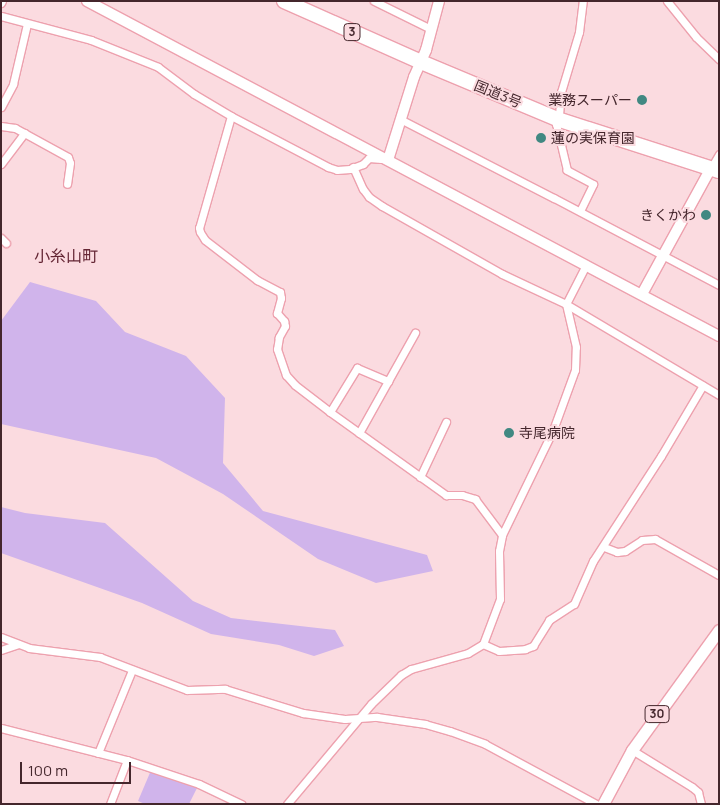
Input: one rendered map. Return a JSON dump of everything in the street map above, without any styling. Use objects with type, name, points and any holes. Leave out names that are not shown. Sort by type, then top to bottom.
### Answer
[{"type":"highway","name":"国道3号","points":[[284,1],[421,62],[557,119],[715,170]]},
{"type":"main road","name":"30","points":[[603,804],[632,750],[719,630]]},
{"type":"street","points":[[87,1],[719,336]]},
{"type":"street","points":[[374,1],[431,29]]},
{"type":"street","points":[[388,160],[439,1]]},
{"type":"street","points":[[580,211],[593,184],[567,170],[556,124],[561,92],[579,32],[583,1]]},
{"type":"street","points":[[667,1],[696,37],[719,59]]},
{"type":"street","points":[[1,16],[91,40],[158,67],[194,94],[231,116],[328,167],[337,170],[354,167],[369,158],[388,160]]},
{"type":"street","points":[[1,107],[13,84],[27,24]]},
{"type":"street","points":[[231,116],[199,228],[205,240],[257,280],[280,292],[281,298],[277,313],[285,323],[278,344],[281,364],[295,385],[420,477],[446,495],[462,495],[475,500],[502,535]]},
{"type":"street","points":[[400,120],[580,211],[719,285]]},
{"type":"street","points":[[1,126],[24,133],[68,157],[70,163],[67,184]]},
{"type":"street","points":[[1,164],[24,133]]},
{"type":"street","points":[[642,294],[662,255],[715,170],[719,154]]},
{"type":"street","points":[[354,167],[363,189],[369,197],[382,206],[502,274],[566,304],[719,395]]},
{"type":"street","points":[[287,804],[385,689],[411,669],[468,653],[483,644],[490,631],[500,599],[499,551],[502,535],[553,430],[576,370],[576,347],[566,304],[586,265]]},
{"type":"street","points":[[359,433],[415,333]]},
{"type":"street","points":[[330,412],[357,368],[388,381]]},
{"type":"street","points":[[483,644],[499,651],[525,650],[533,646],[549,620],[577,601],[594,561],[661,456],[702,385]]},
{"type":"street","points":[[420,477],[446,422]]},
{"type":"street","points":[[604,547],[617,552],[625,551],[642,540],[655,539],[719,575]]},
{"type":"street","points":[[1,637],[29,648],[100,657],[188,690],[225,689],[289,710],[344,719],[377,717],[425,724],[485,744],[596,804]]},
{"type":"street","points":[[1,650],[18,644]]},
{"type":"street","points":[[98,752],[132,670]]},
{"type":"street","points":[[1,728],[126,760],[199,784],[241,804]]},
{"type":"street","points":[[632,750],[692,787],[698,792],[701,804]]},
{"type":"street","points":[[110,804],[126,760]]},
{"type":"shaded area","points":[[30,282],[96,301],[125,332],[186,356],[225,398],[223,463],[263,511],[427,555],[433,571],[376,583],[318,559],[223,494],[156,458],[1,424],[1,321]]},
{"type":"shaded area","points":[[1,507],[25,513],[105,523],[193,601],[231,618],[335,630],[344,646],[314,656],[279,645],[211,634],[142,603],[1,553]]},
{"type":"shaded area","points":[[152,768],[199,784],[189,804],[145,804],[138,801]]},
{"type":"place","name":"業務スーパー","points":[[642,100]]},
{"type":"place","name":"蓮の実保育園","points":[[541,138]]},
{"type":"place","name":"きくかわ","points":[[706,215]]},
{"type":"place","name":"寺尾病院","points":[[509,433]]},
{"type":"district","name":"小糸山町","points":[[66,256]]}]
